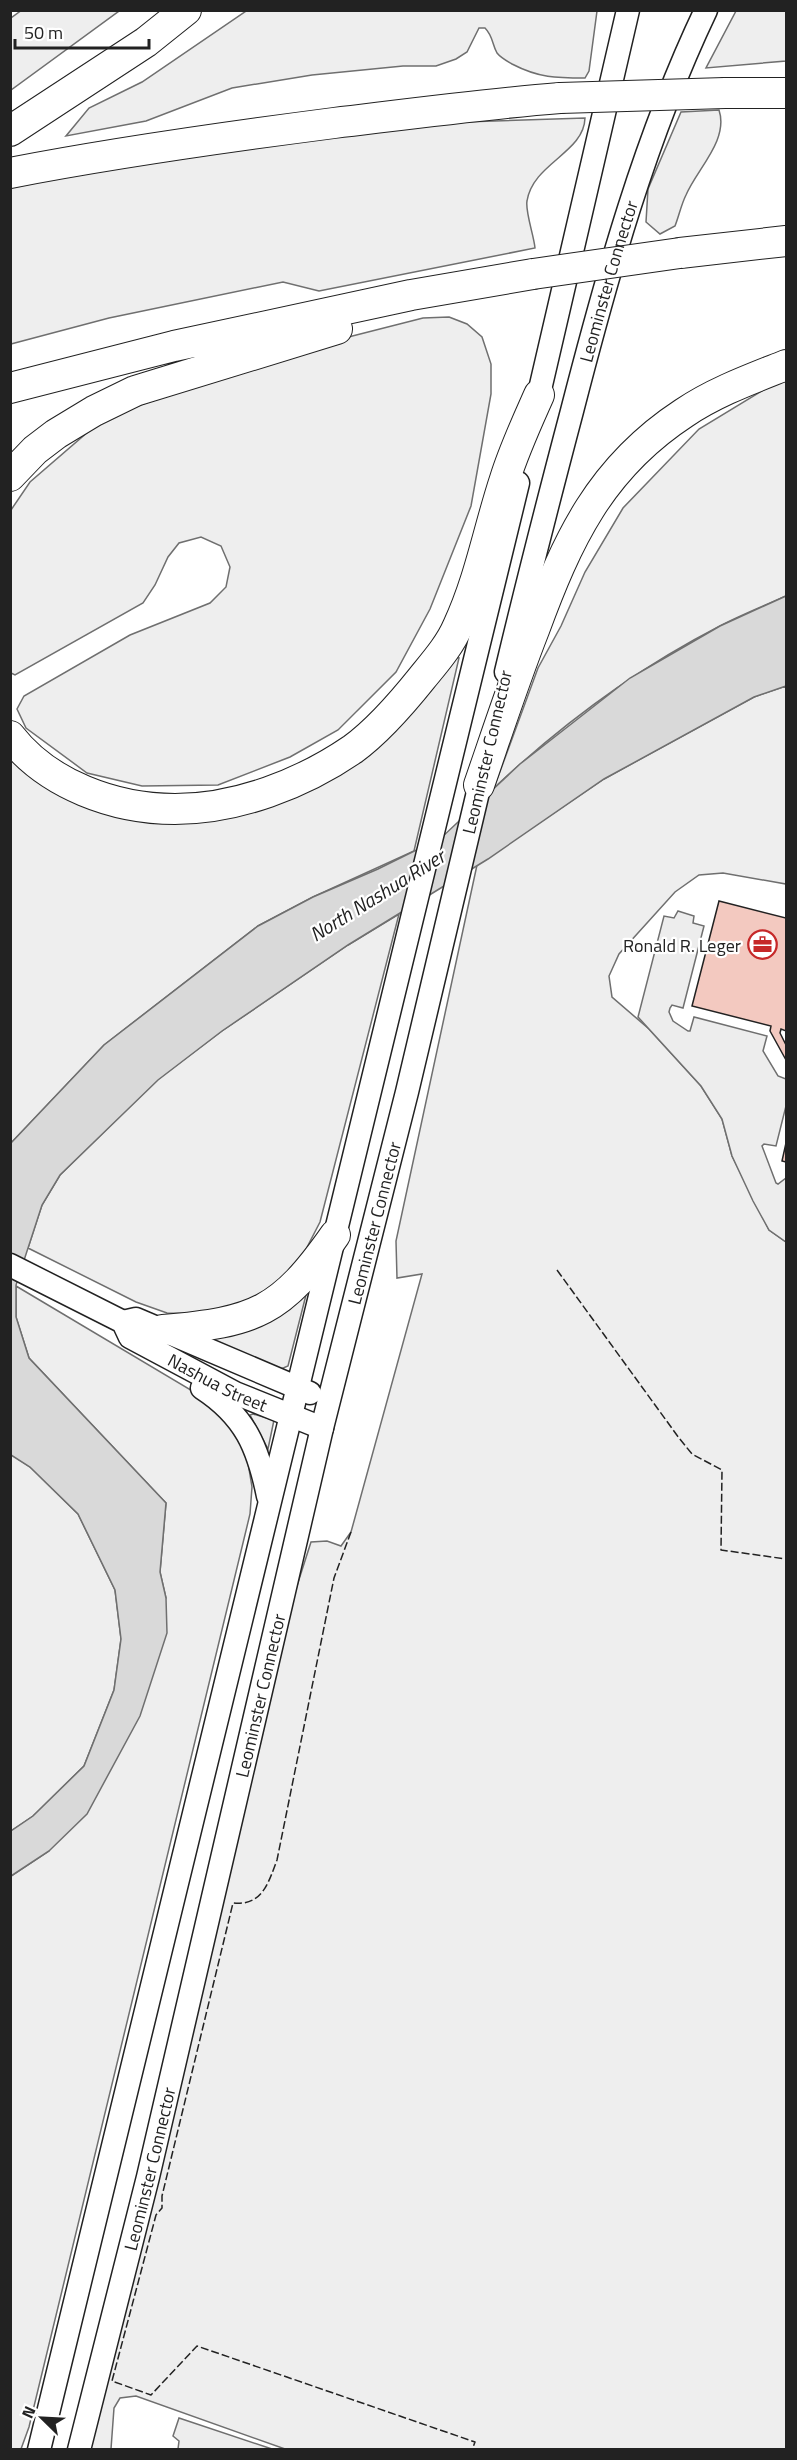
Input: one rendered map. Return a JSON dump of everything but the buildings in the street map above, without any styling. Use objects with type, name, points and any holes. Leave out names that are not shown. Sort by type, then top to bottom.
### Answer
[{"type":"highway","points":[[10,131],[146,42],[186,10]]},
{"type":"highway","points":[[10,173],[88,158],[252,134],[498,103],[560,98],[783,92]]},
{"type":"highway","points":[[10,388],[174,346],[411,295],[533,274],[680,253],[786,241]]},
{"type":"highway","points":[[10,476],[35,450],[56,434],[94,411],[135,391],[495,281]]},
{"type":"highway","points":[[479,785],[505,696],[559,566],[582,519],[608,483],[644,444],[683,414],[708,399],[786,365]]},
{"type":"highway","points":[[10,736],[34,760],[74,787],[113,801],[161,809],[213,806],[263,795],[294,782],[352,749],[406,698],[438,658],[458,627],[475,581],[505,479],[539,395]]},
{"type":"highway","points":[[163,1330],[233,1321],[279,1300],[298,1284],[335,1234]]},
{"type":"main road","name":"Leominster Connector","points":[[39,2450],[539,395],[628,10]]},
{"type":"main road","name":"Leominster Connector","points":[[505,696],[588,348],[620,238],[662,112],[706,10]]},
{"type":"main road","name":"Leominster Connector","points":[[79,2450],[148,2177],[322,1428],[439,957],[479,785]]},
{"type":"main road","name":"Nashua Street","points":[[10,1265],[69,1294],[235,1393],[322,1428]]},
{"type":"main road","name":"Nashua Street","points":[[127,1329],[136,1319],[297,1389],[329,1399]]},
{"type":"main road","points":[[127,1329],[149,1357],[215,1396],[239,1420],[255,1447],[269,1502]]},
{"type":"shaded area","points":[[22,10],[119,11],[11,90],[11,18]]},
{"type":"shaded area","points":[[246,11],[597,11],[589,71],[585,78],[548,76],[522,69],[499,55],[488,31],[485,28],[479,28],[467,52],[456,59],[436,66],[403,66],[312,75],[232,88],[146,121],[66,136],[89,108],[142,82]]},
{"type":"shaded area","points":[[736,11],[786,11],[786,61],[706,68]]},
{"type":"shaded area","points":[[719,110],[720,132],[716,143],[686,195],[675,226],[660,234],[646,222],[648,189],[681,112]]},
{"type":"shaded area","points":[[585,118],[576,140],[538,177],[531,188],[527,205],[535,248],[319,291],[283,282],[109,318],[11,344],[11,187],[205,151],[463,122]]},
{"type":"shaded area","points":[[449,317],[467,324],[482,337],[491,364],[491,394],[471,506],[430,609],[396,672],[338,730],[290,757],[218,785],[142,786],[87,773],[26,728],[17,709],[24,696],[130,635],[210,603],[226,587],[230,567],[221,546],[201,537],[179,543],[168,557],[155,585],[143,603],[15,675],[11,673],[11,510],[30,482],[103,419],[270,357],[423,318]]},
{"type":"shaded area","points":[[786,379],[786,596],[689,642],[630,679],[573,720],[494,788],[538,668],[561,626],[585,572],[623,508],[699,429],[775,383]]},
{"type":"shaded area","points":[[452,657],[459,658],[414,851],[313,897],[258,926],[104,1045],[11,1143],[11,750],[104,808],[292,790]]},
{"type":"shaded area","points":[[786,686],[786,884],[723,873],[699,875],[675,892],[619,954],[609,976],[612,997],[649,1029],[701,1086],[722,1119],[732,1156],[769,1230],[786,1242],[786,2449],[285,2449],[136,2396],[120,2398],[114,2408],[111,2449],[87,2450],[295,1592],[311,1542],[327,1541],[341,1546],[351,1532],[422,1274],[397,1278],[396,1241],[477,865],[604,779],[754,697]]},
{"type":"shaded area","points":[[678,911],[694,916],[693,923],[704,926],[683,1008],[672,1005],[670,1008],[669,1012],[673,1021],[688,1031],[690,1031],[694,1017],[767,1036],[763,1051],[778,1076],[786,1079],[786,1106],[776,1146],[764,1144],[762,1146],[776,1183],[786,1178],[786,1242],[769,1230],[753,1201],[732,1156],[722,1119],[701,1086],[638,1017],[664,916],[674,918]]},
{"type":"shaded area","points":[[399,914],[320,1222],[304,1253],[279,1282],[249,1303],[210,1314],[167,1313],[136,1302],[28,1248],[42,1205],[60,1175],[157,1080],[222,1031],[348,945]]},
{"type":"shaded area","points":[[16,1286],[206,1399],[237,1434],[247,1457],[252,1487],[250,1514],[29,2427],[21,2449],[11,2450],[11,1876],[49,1851],[166,1598],[160,1572],[166,1503],[29,1358],[16,1317]]},
{"type":"shaded area","points":[[306,1295],[288,1366],[281,1369],[202,1338]]},
{"type":"shaded area","points":[[250,1415],[274,1420],[268,1449]]},
{"type":"shaded area","points":[[10,1444],[18,1459],[30,1467],[78,1514],[115,1590],[121,1639],[114,1690],[84,1766],[33,1816],[11,1831]]},
{"type":"shaded area","points":[[179,2418],[272,2449],[178,2449],[179,2441],[173,2436]]},
{"type":"water","name":"North Nashua River","points":[[786,596],[786,686],[754,697],[604,779],[488,859],[348,945],[222,1031],[158,1080],[60,1175],[42,1205],[16,1285],[16,1317],[29,1358],[166,1503],[160,1572],[166,1598],[167,1633],[140,1716],[87,1814],[49,1851],[11,1876],[11,1831],[33,1816],[84,1766],[114,1690],[121,1639],[115,1590],[78,1514],[30,1467],[11,1455],[11,1143],[104,1045],[258,926],[313,897],[441,838],[520,764],[630,678],[720,626]]},
{"type":"fence","points":[[557,1270],[692,1454],[722,1470],[721,1550],[786,1559]]},
{"type":"fence","points":[[351,1532],[334,1578],[277,1860],[267,1885],[257,1897],[251,1901],[233,1903],[162,2196],[162,2208],[156,2215],[112,2381],[151,2395],[197,2346],[475,2442],[472,2450]]},
{"type":"place","name":"Ronald R. Leger","points":[[762,945]]}]
